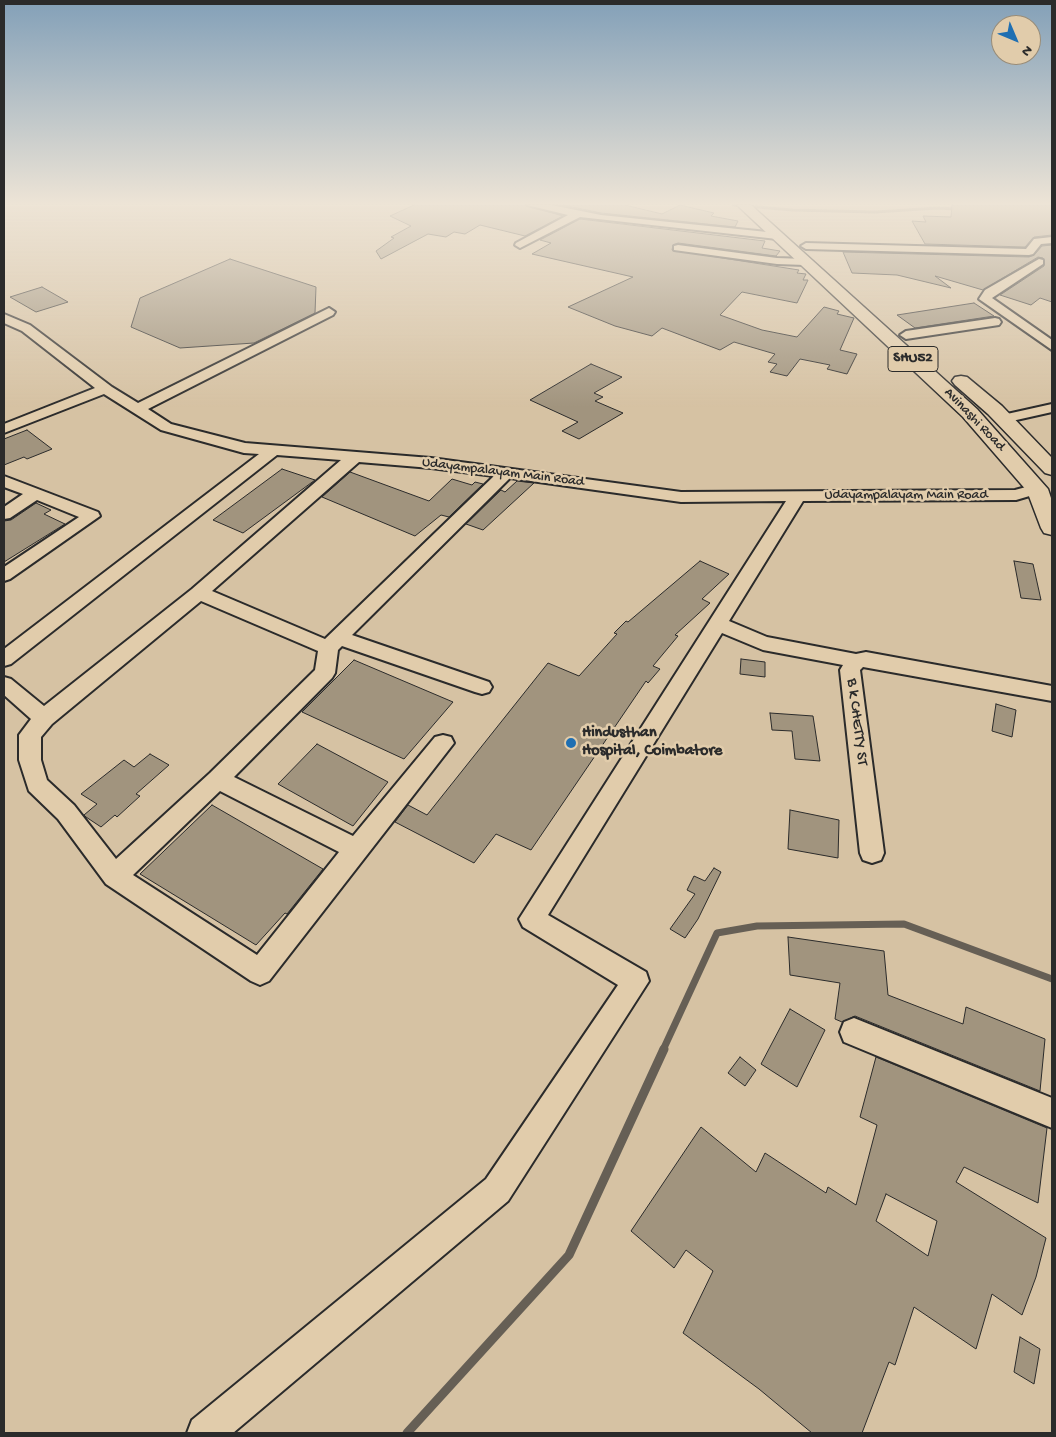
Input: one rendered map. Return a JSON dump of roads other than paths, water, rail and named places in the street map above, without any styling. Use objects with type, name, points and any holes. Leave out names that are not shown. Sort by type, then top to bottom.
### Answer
[{"type":"main road","name":"Avinashi Road","points":[[825,272],[970,413],[1037,489],[1052,528]]},
{"type":"main road","name":"Avinashi Road","points":[[828,272],[906,335],[1003,418],[1052,469]]},
{"type":"street","points":[[1027,272],[989,293],[984,299],[1052,346]]},
{"type":"street","points":[[137,409],[329,312]]},
{"type":"street","name":"Udayampalayam Main Road","points":[[4,318],[26,328],[105,389],[166,427],[244,448],[356,456],[506,473],[681,497],[1016,495],[1037,489]]},
{"type":"street","points":[[906,335],[996,322]]},
{"type":"street","points":[[4,430],[105,389]]},
{"type":"street","points":[[1003,418],[1052,408]]},
{"type":"street","points":[[4,659],[274,450]]},
{"type":"street","points":[[356,456],[199,593],[44,718],[30,735],[30,760],[37,785],[66,812],[115,876],[260,972],[356,849],[443,743]]},
{"type":"street","points":[[115,876],[325,673],[334,643],[506,473]]},
{"type":"street","points":[[4,575],[92,516],[36,493],[5,483]]},
{"type":"street","points":[[4,514],[36,493]]},
{"type":"street","points":[[205,1433],[497,1190],[636,981],[532,919],[797,497]]},
{"type":"street","points":[[199,593],[334,643],[482,687]]},
{"type":"street","points":[[718,624],[762,643],[856,661]]},
{"type":"street","name":"B k CHETTY ST","points":[[872,852],[850,670],[856,661],[866,659],[1052,694]]},
{"type":"street","points":[[4,684],[44,718]]},
{"type":"street","points":[[218,778],[356,849]]},
{"type":"street","points":[[854,1032],[1052,1113]]},
{"type":"waterway","points":[[663,1050],[717,933],[757,926],[904,924],[1052,979]]},
{"type":"waterway","points":[[407,1433],[569,1255],[664,1049]]},
{"type":"place","name":"Hindusthan Hospital, Coimbatore","points":[[571,743]]}]
